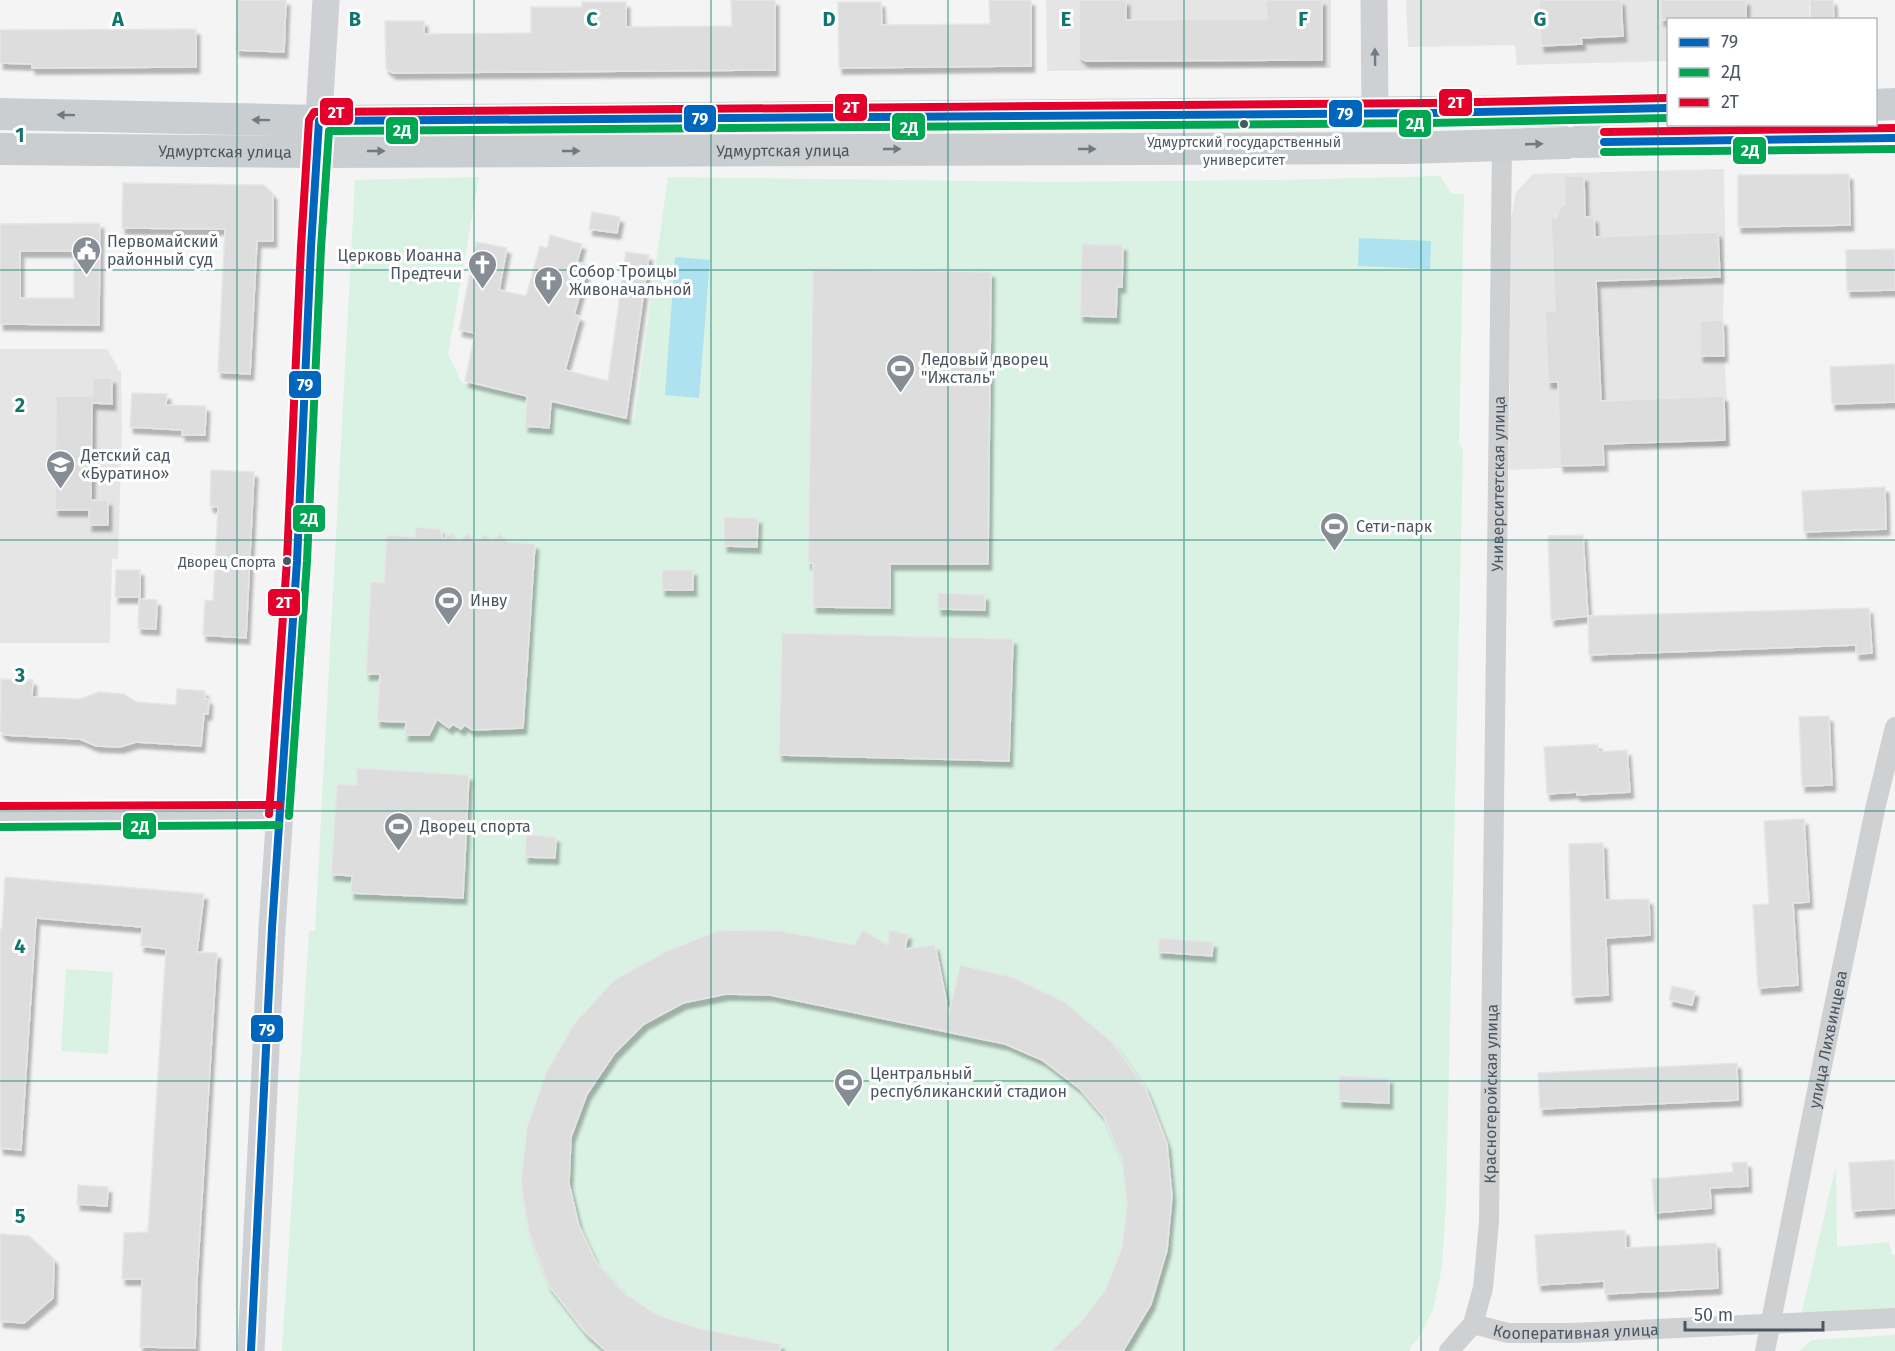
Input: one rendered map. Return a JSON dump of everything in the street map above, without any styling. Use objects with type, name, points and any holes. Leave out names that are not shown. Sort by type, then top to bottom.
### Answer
[{"type":"main road","points":[[251,1351],[279,815],[297,561],[305,361],[326,0]]},
{"type":"main road","points":[[1374,0],[1375,113]]},
{"type":"main road","points":[[1877,105],[1895,104]]},
{"type":"main road","name":"Удмуртская улица","points":[[0,114],[320,121],[1375,113],[1667,108]]},
{"type":"main road","points":[[844,118],[845,149]]},
{"type":"main road","name":"Удмуртская улица","points":[[0,149],[317,153],[1396,148],[1838,132],[1895,138]]},
{"type":"main road","points":[[0,817],[279,815]]},
{"type":"street","name":"Университетская улица","points":[[1493,824],[1502,145]]},
{"type":"street","name":"улица Лихвинцева","points":[[1765,1351],[1832,1016],[1876,805],[1895,727]]},
{"type":"street","name":"Красногеройская улица","points":[[1449,1351],[1473,1324],[1483,1288],[1489,1222],[1493,824]]},
{"type":"street","name":"Кооперативная улица","points":[[1473,1324],[1508,1334],[1895,1318]]},
{"type":"shaded area","points":[[1046,0],[1331,0],[1331,68],[1047,71]]},
{"type":"shaded area","points":[[1406,0],[1809,0],[1809,18],[1667,18],[1667,61],[1517,65],[1515,45],[1408,47]]},
{"type":"shaded area","points":[[1724,169],[1723,320],[1700,321],[1700,356],[1724,356],[1730,446],[1605,445],[1605,466],[1509,470],[1511,219],[1516,192],[1533,174]]},
{"type":"shaded area","name":"Детский сад «Буратино»","points":[[0,349],[107,349],[117,370],[121,370],[122,431],[118,559],[112,559],[110,643],[0,643]]},
{"type":"green space","points":[[1440,176],[1452,194],[1464,194],[1459,443],[1463,449],[1446,1200],[1442,1267],[1433,1310],[1410,1351],[282,1351],[309,931],[315,931],[355,180],[479,177],[448,354],[462,383],[634,421],[668,177],[1049,182]]},
{"type":"green space","points":[[66,969],[113,972],[108,1054],[61,1051]]},
{"type":"green space","points":[[1836,1165],[1837,1247],[1889,1242],[1892,1255],[1895,1255],[1895,1309],[1801,1316]]},
{"type":"green space","points":[[1895,1335],[1895,1351],[1799,1351],[1812,1340]]},
{"type":"water","points":[[1359,238],[1431,241],[1430,269],[1358,266]]},
{"type":"water","points":[[675,257],[710,260],[699,398],[665,395]]},
{"type":"building","points":[[237,0],[286,0],[284,52],[236,50]]},
{"type":"building","points":[[731,0],[775,0],[775,70],[393,73],[386,68],[385,21],[424,21],[424,34],[531,33],[531,7],[582,7],[582,2],[626,2],[626,27],[732,26]]},
{"type":"building","points":[[989,0],[1031,0],[1031,66],[839,68],[838,2],[881,2],[882,25],[990,24]]},
{"type":"building","points":[[1079,0],[1126,0],[1126,20],[1267,19],[1266,0],[1322,0],[1322,60],[1085,61],[1079,56]]},
{"type":"building","points":[[1539,0],[1621,0],[1623,36],[1581,38],[1582,44],[1541,46]]},
{"type":"building","points":[[1661,0],[1746,0],[1746,18],[1667,18],[1667,20],[1661,20]]},
{"type":"building","points":[[1810,0],[1833,0],[1834,18],[1811,18]]},
{"type":"building","points":[[196,29],[196,67],[32,68],[32,64],[0,63],[0,30]]},
{"type":"building","points":[[1849,174],[1850,225],[1738,227],[1738,175]]},
{"type":"building","points":[[1564,176],[1584,176],[1585,217],[1594,217],[1595,237],[1718,232],[1720,277],[1596,281],[1601,401],[1724,396],[1725,440],[1603,444],[1604,465],[1560,466],[1558,382],[1548,382],[1545,311],[1555,311],[1551,218],[1557,218],[1560,208],[1565,204]]},
{"type":"building","points":[[123,183],[264,185],[273,194],[273,241],[257,241],[250,374],[218,372],[225,229],[122,228]]},
{"type":"building","points":[[592,212],[620,217],[617,233],[589,229]]},
{"type":"building","name":"Первомайский районный суд","points":[[100,223],[99,325],[0,324],[0,224]],"holes":[[[20,251],[74,251],[74,298],[20,298]]]},
{"type":"building","points":[[550,235],[582,244],[577,262],[588,265],[574,315],[580,316],[565,370],[608,381],[626,252],[649,255],[626,418],[551,401],[549,428],[525,426],[527,396],[465,381],[475,333],[459,330],[476,242],[507,248],[499,290],[526,296],[540,246],[547,248]]},
{"type":"building","points":[[1082,244],[1123,245],[1122,287],[1117,287],[1116,317],[1080,316]]},
{"type":"building","points":[[1895,249],[1895,290],[1847,291],[1846,250]]},
{"type":"building","name":"Ледовый дворец \"Ижсталь\"","points":[[813,269],[991,272],[988,564],[890,564],[890,608],[813,607],[813,563],[808,563]]},
{"type":"building","points":[[1723,320],[1724,356],[1700,356],[1700,321]]},
{"type":"building","points":[[1895,364],[1895,402],[1832,404],[1830,367]]},
{"type":"building","points":[[93,378],[112,378],[112,404],[92,403],[91,500],[108,500],[108,525],[89,525],[89,510],[55,510],[56,396],[92,396]]},
{"type":"building","points":[[132,393],[167,394],[166,405],[206,406],[205,435],[182,435],[182,430],[130,427]]},
{"type":"building","points":[[211,470],[254,472],[246,638],[203,635],[205,600],[213,601],[218,507],[210,506]]},
{"type":"building","points":[[1885,487],[1886,529],[1804,532],[1802,491]]},
{"type":"building","points":[[724,517],[758,518],[757,547],[724,546]]},
{"type":"building","name":"Инву","points":[[416,527],[440,529],[443,539],[452,533],[459,541],[468,533],[475,542],[486,534],[491,542],[500,534],[508,542],[535,544],[523,728],[472,730],[465,725],[461,729],[453,724],[449,728],[437,719],[429,735],[405,735],[406,722],[377,721],[380,674],[366,674],[371,582],[384,583],[387,535],[415,537]]},
{"type":"building","points":[[1583,535],[1588,616],[1551,620],[1548,536]]},
{"type":"building","points":[[116,570],[140,570],[140,597],[115,597]]},
{"type":"building","points":[[662,570],[693,570],[693,590],[662,590]]},
{"type":"building","points":[[938,593],[985,595],[985,610],[938,609]]},
{"type":"building","points":[[139,599],[157,600],[156,629],[138,628]]},
{"type":"building","points":[[1869,608],[1872,653],[1856,654],[1856,645],[1589,655],[1588,616]]},
{"type":"building","points":[[782,633],[1013,639],[1009,761],[779,755]]},
{"type":"building","points":[[1,679],[33,680],[32,697],[80,699],[99,692],[124,694],[136,702],[176,705],[177,689],[205,691],[205,699],[209,699],[208,714],[204,714],[201,746],[136,742],[120,747],[96,746],[80,739],[5,735],[0,731]]},
{"type":"building","points":[[1829,716],[1832,785],[1802,786],[1799,717]]},
{"type":"building","points":[[1598,744],[1598,752],[1627,750],[1630,792],[1547,794],[1544,747]]},
{"type":"building","name":"Дворец спорта","points":[[356,768],[469,775],[463,898],[351,893],[352,876],[331,874],[337,784],[357,785]]},
{"type":"building","points":[[1804,819],[1809,902],[1793,903],[1798,985],[1758,988],[1753,905],[1769,904],[1764,821]]},
{"type":"building","points":[[526,835],[556,837],[555,858],[525,857]]},
{"type":"building","points":[[1603,843],[1605,900],[1649,899],[1650,935],[1606,938],[1608,995],[1572,997],[1569,844]]},
{"type":"building","points":[[5,877],[204,894],[197,952],[217,953],[195,1348],[140,1347],[142,1279],[122,1279],[124,1233],[148,1232],[166,949],[141,946],[142,927],[36,918],[21,1150],[0,1148],[0,929],[2,929]]},
{"type":"building","points":[[720,930],[780,931],[854,945],[863,930],[888,945],[889,930],[908,934],[905,949],[935,945],[949,1014],[960,965],[1015,978],[1064,1002],[1113,1043],[1146,1089],[1167,1144],[1172,1196],[1167,1250],[1151,1304],[1123,1351],[1051,1351],[1081,1322],[1106,1289],[1122,1247],[1127,1205],[1122,1160],[1104,1117],[1080,1089],[1042,1060],[1005,1044],[770,995],[726,994],[683,1003],[644,1024],[614,1054],[587,1094],[571,1137],[569,1184],[579,1226],[596,1262],[623,1292],[657,1315],[701,1329],[781,1344],[780,1351],[606,1351],[585,1332],[549,1286],[529,1233],[521,1183],[527,1127],[546,1073],[574,1024],[614,980],[667,951]]},
{"type":"building","points":[[1159,938],[1213,942],[1212,956],[1158,952]]},
{"type":"building","points":[[1672,986],[1695,991],[1692,1005],[1669,1000]]},
{"type":"building","points":[[1737,1063],[1738,1100],[1540,1109],[1538,1073]]},
{"type":"building","points":[[1339,1076],[1389,1078],[1389,1103],[1339,1101]]},
{"type":"building","points":[[1895,1160],[1895,1208],[1852,1211],[1849,1163]]},
{"type":"building","points":[[1747,1162],[1748,1186],[1710,1188],[1711,1208],[1655,1213],[1652,1179],[1733,1172],[1732,1163]]},
{"type":"building","points":[[78,1185],[108,1187],[107,1206],[77,1204]]},
{"type":"building","points":[[1625,1230],[1626,1248],[1716,1243],[1718,1288],[1605,1294],[1604,1281],[1538,1285],[1535,1235]]},
{"type":"building","points":[[0,1234],[29,1236],[54,1259],[53,1298],[24,1323],[0,1321]]},
{"type":"transit line","name":"2Т","points":[[269,814],[287,560],[309,120],[314,112],[1429,103],[1667,98]]},
{"type":"transit line","name":"79","points":[[251,1351],[272,928],[297,561],[319,121],[1429,113],[1667,108]]},
{"type":"transit line","name":"2Д","points":[[289,816],[307,561],[321,248],[329,131],[1429,123],[1667,118]]},
{"type":"transit line","name":"2Т","points":[[1604,132],[1895,128]]},
{"type":"transit line","name":"79","points":[[1604,142],[1895,138]]},
{"type":"transit line","name":"2Д","points":[[1604,152],[1895,149]]},
{"type":"transit line","name":"2Т","points":[[0,806],[279,805]]},
{"type":"transit line","name":"2Д","points":[[0,827],[279,825]]},
{"type":"place","name":"Удмуртский государственный университет","points":[[1244,124]]},
{"type":"place","name":"Первомайский районный суд","points":[[86,276]]},
{"type":"place","name":"Церковь Иоанна Предтечи","points":[[483,290]]},
{"type":"place","name":"Собор Троицы Живоначальной","points":[[548,306]]},
{"type":"place","name":"Ледовый дворец \"Ижсталь\"","points":[[900,394]]},
{"type":"place","name":"Детский сад «Буратино»","points":[[60,490]]},
{"type":"place","name":"Сети-парк","points":[[1335,552]]},
{"type":"place","name":"Дворец Спорта","points":[[287,561]]},
{"type":"place","name":"Инву","points":[[449,626]]},
{"type":"place","name":"Дворец спорта","points":[[399,852]]},
{"type":"place","name":"Центральный республиканский стадион","points":[[849,1108]]}]
